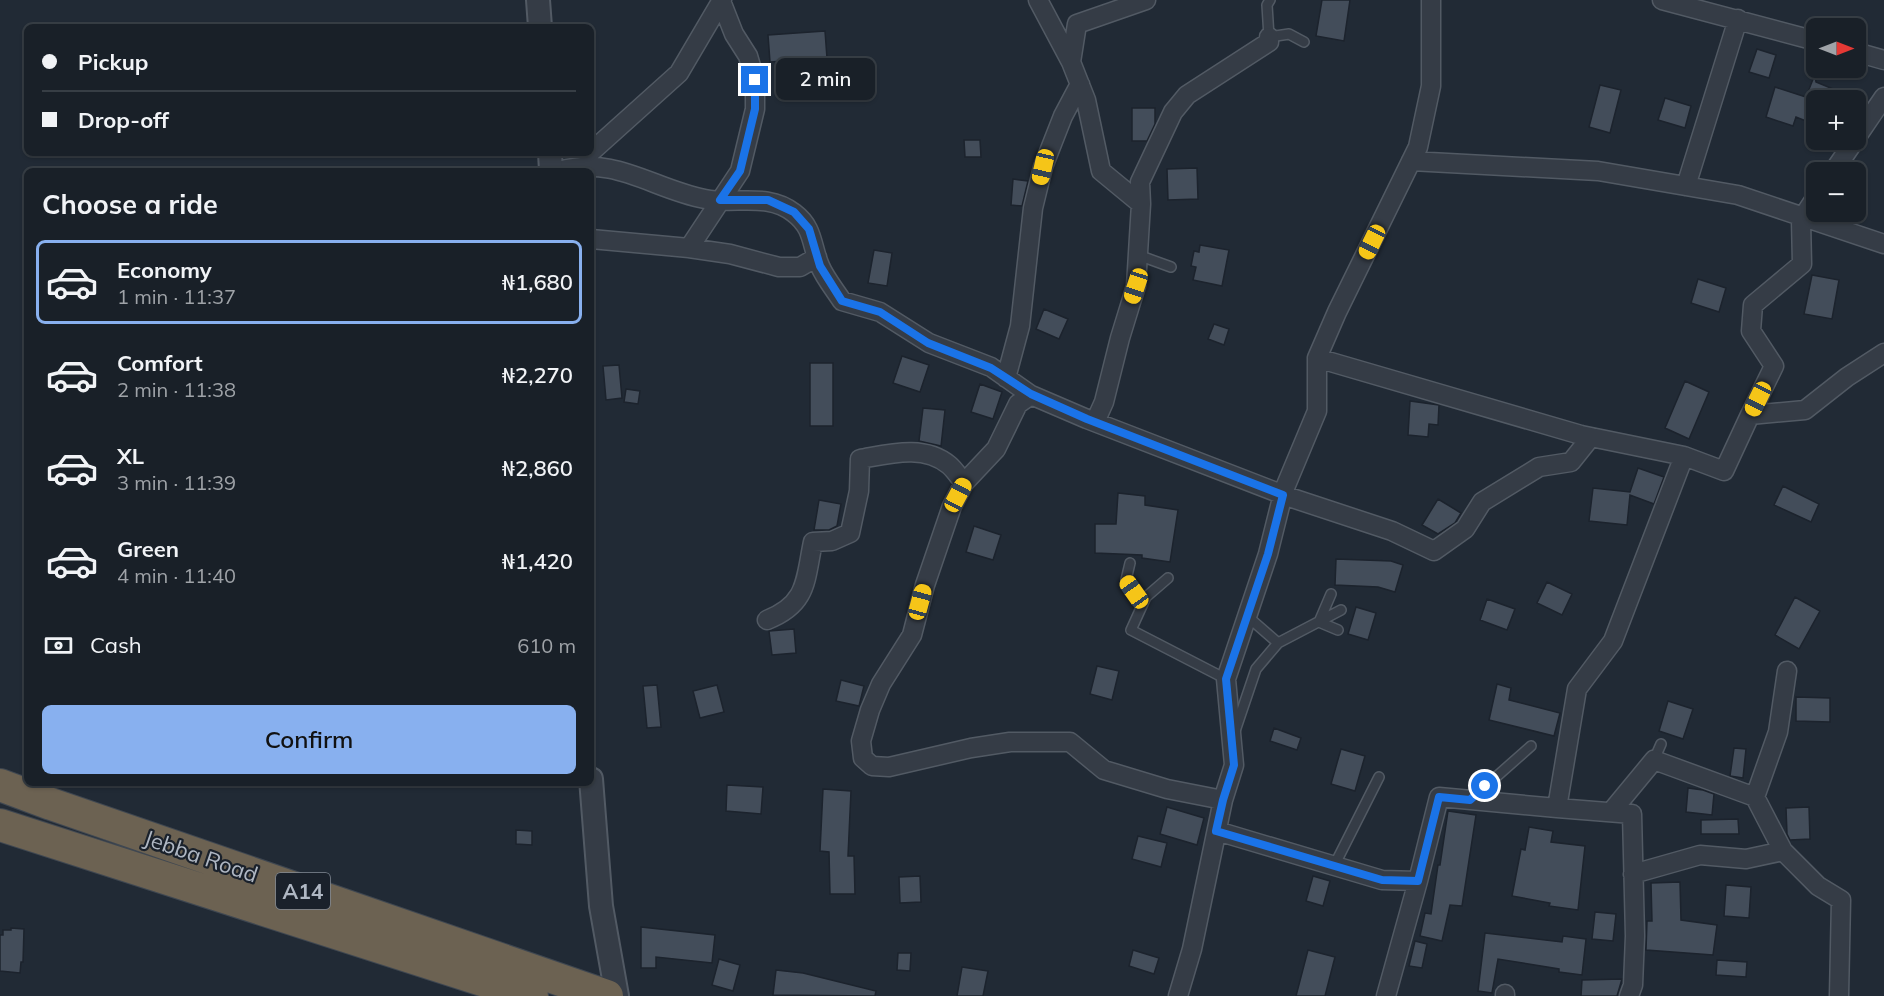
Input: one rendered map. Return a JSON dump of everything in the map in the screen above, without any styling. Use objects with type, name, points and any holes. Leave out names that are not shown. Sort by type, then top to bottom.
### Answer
[{"type":"highway","name":"Jebba Road","points":[[0,785],[607,996]]},
{"type":"highway","name":"Jebba Road","points":[[0,825],[532,996]]},
{"type":"street","points":[[538,0],[540,24]]},
{"type":"street","points":[[1038,0],[1071,62],[1086,100],[1101,171],[1141,204]]},
{"type":"street","points":[[1071,62],[1077,24],[1146,0]]},
{"type":"street","points":[[1178,996],[1192,949],[1223,800],[1234,765],[1226,679],[1268,554],[1283,495],[1317,411],[1317,358],[1337,312],[1418,147],[1431,86],[1431,0]]},
{"type":"street","points":[[1662,0],[1806,38]]},
{"type":"street","points":[[594,148],[679,73],[721,1]]},
{"type":"street","points":[[689,248],[740,171],[755,109],[755,80],[748,56],[734,34],[721,1]]},
{"type":"street","points":[[1686,186],[1738,19]]},
{"type":"street","points":[[1095,422],[1104,402],[1136,286],[1141,204],[1140,182],[1173,112],[1187,95],[1269,42],[1269,37]]},
{"type":"street","points":[[1866,55],[1884,60]]},
{"type":"street","points":[[1006,378],[1020,326],[1033,208],[1043,167],[1063,116],[1080,84]]},
{"type":"street","points":[[1866,123],[1884,97]]},
{"type":"street","points":[[568,168],[585,156]]},
{"type":"street","points":[[1411,161],[1598,171],[1738,195],[1884,244]]},
{"type":"street","points":[[578,168],[600,166],[631,173],[706,199],[768,200],[794,212],[809,229],[820,266],[842,301],[880,312],[928,343],[991,368],[1031,394],[1095,422],[1283,495],[1392,531],[1434,551],[1465,529],[1482,502],[1539,467],[1571,462],[1591,437]]},
{"type":"street","points":[[1317,358],[1591,437],[1684,456],[1724,471],[1774,366],[1751,332],[1752,305],[1802,264],[1801,220],[1806,212]]},
{"type":"street","points":[[594,239],[730,254],[779,267],[800,267],[818,257]]},
{"type":"street","points":[[1750,416],[1805,410],[1884,352]]},
{"type":"street","points":[[1031,394],[1018,405],[996,449],[964,483],[948,518],[925,585],[912,635],[881,684],[870,710],[861,741],[863,758],[872,766],[889,767],[971,748],[1010,742],[1070,742],[1104,770],[1167,789],[1223,800]]},
{"type":"street","points":[[767,620],[783,614],[801,597],[813,542],[832,541],[850,533],[859,491],[860,459],[906,451],[930,455],[948,464],[964,483]]},
{"type":"street","points":[[1557,808],[1577,689],[1613,641],[1684,456]]},
{"type":"street","points":[[1755,797],[1778,732],[1787,671]]},
{"type":"street","points":[[1611,812],[1657,752],[1755,797],[1783,851],[1818,886],[1841,900],[1839,996]]},
{"type":"street","points":[[592,786],[601,906],[617,996]]},
{"type":"street","points":[[1386,996],[1439,797],[1632,814],[1633,985],[1629,996]]},
{"type":"street","points":[[1216,831],[1382,880],[1418,881]]},
{"type":"street","points":[[1633,874],[1701,855],[1746,859],[1783,851]]},
{"type":"lane","points":[[1270,0],[1267,5],[1269,37],[1289,34],[1304,42]]},
{"type":"lane","points":[[1138,255],[1171,267]]},
{"type":"lane","points":[[1130,563],[1126,580],[1143,604]]},
{"type":"lane","points":[[1168,578],[1146,597],[1131,630],[1226,679]]},
{"type":"lane","points":[[1319,622],[1330,594]]},
{"type":"lane","points":[[1232,742],[1256,669],[1278,643],[1341,610]]},
{"type":"lane","points":[[1247,616],[1278,643]]},
{"type":"lane","points":[[1319,622],[1338,630]]},
{"type":"lane","points":[[1470,800],[1532,746]]},
{"type":"lane","points":[[1334,866],[1379,777]]},
{"type":"building","points":[[1322,0],[1350,0],[1344,41],[1316,36]]},
{"type":"building","points":[[825,31],[827,58],[770,62],[768,35]]},
{"type":"building","points":[[1757,49],[1776,55],[1769,78],[1749,72]]},
{"type":"building","points":[[1813,78],[1816,82],[1833,89],[1833,90],[1809,90]]},
{"type":"building","points":[[1600,85],[1621,90],[1610,133],[1589,127]]},
{"type":"building","points":[[1775,87],[1806,97],[1806,121],[1796,117],[1793,126],[1766,117]]},
{"type":"building","points":[[1665,98],[1691,106],[1685,128],[1658,120]]},
{"type":"building","points":[[1132,108],[1155,108],[1155,124],[1147,141],[1132,141]]},
{"type":"building","points":[[964,140],[980,140],[981,157],[965,157]]},
{"type":"building","points":[[1197,168],[1198,199],[1168,200],[1167,169]]},
{"type":"building","points":[[1013,179],[1028,181],[1022,206],[1011,205]]},
{"type":"building","points":[[1200,245],[1229,250],[1222,286],[1193,280],[1196,267],[1191,266],[1194,251],[1199,252]]},
{"type":"building","points":[[874,250],[892,253],[887,286],[868,283]]},
{"type":"building","points":[[1812,275],[1839,280],[1832,319],[1804,314]]},
{"type":"building","points":[[1698,279],[1726,288],[1719,312],[1691,303]]},
{"type":"building","points":[[1044,309],[1068,319],[1059,339],[1036,329]]},
{"type":"building","points":[[1214,324],[1229,329],[1224,345],[1208,339]]},
{"type":"building","points":[[902,356],[929,365],[920,392],[893,383]]},
{"type":"building","points":[[810,363],[833,363],[833,426],[810,426]]},
{"type":"building","points":[[619,365],[622,398],[606,400],[603,366]]},
{"type":"building","points":[[1685,381],[1709,392],[1689,439],[1665,428]]},
{"type":"building","points":[[980,384],[1002,392],[993,419],[971,412]]},
{"type":"building","points":[[626,389],[640,391],[638,404],[624,402]]},
{"type":"building","points":[[1410,401],[1439,405],[1438,425],[1429,424],[1428,437],[1408,435]]},
{"type":"building","points":[[923,408],[945,410],[941,446],[919,441]]},
{"type":"building","points":[[1638,468],[1664,477],[1654,504],[1630,495],[1627,525],[1589,521],[1593,488],[1630,492]]},
{"type":"building","points":[[1783,486],[1819,504],[1811,522],[1774,505]]},
{"type":"building","points":[[1118,493],[1145,496],[1145,505],[1178,510],[1170,562],[1142,558],[1142,555],[1095,553],[1095,524],[1116,524]]},
{"type":"building","points":[[1438,499],[1461,513],[1455,523],[1438,534],[1422,525]]},
{"type":"building","points":[[819,500],[841,504],[837,526],[829,530],[814,530]]},
{"type":"building","points":[[974,526],[1001,535],[993,560],[966,552]]},
{"type":"building","points":[[1336,559],[1391,561],[1403,565],[1395,592],[1378,587],[1335,585]]},
{"type":"building","points":[[1547,582],[1572,594],[1562,615],[1537,603]]},
{"type":"building","points":[[1795,597],[1820,611],[1799,649],[1775,635]]},
{"type":"building","points":[[1487,599],[1515,609],[1507,630],[1480,620]]},
{"type":"building","points":[[1356,607],[1376,613],[1368,640],[1348,634]]},
{"type":"building","points":[[794,629],[796,653],[772,655],[769,631]]},
{"type":"building","points":[[1097,666],[1119,671],[1112,700],[1090,694]]},
{"type":"building","points":[[841,680],[864,686],[859,706],[836,701]]},
{"type":"building","points":[[1497,684],[1511,688],[1509,700],[1560,713],[1554,736],[1489,720]]},
{"type":"building","points":[[657,685],[661,727],[647,728],[643,686]]},
{"type":"building","points":[[717,685],[724,712],[700,718],[693,691]]},
{"type":"building","points":[[1796,697],[1830,698],[1830,722],[1796,721]]},
{"type":"building","points":[[1668,701],[1693,709],[1683,739],[1659,731]]},
{"type":"building","points":[[1274,728],[1301,738],[1297,750],[1270,741]]},
{"type":"building","points":[[1734,748],[1746,749],[1743,778],[1730,776]]},
{"type":"building","points":[[1341,749],[1365,756],[1355,791],[1331,784]]},
{"type":"building","points":[[727,785],[763,787],[761,814],[726,811]]},
{"type":"building","points":[[1688,788],[1714,794],[1712,815],[1686,812]]},
{"type":"building","points":[[823,789],[851,791],[848,856],[854,856],[855,894],[830,894],[829,852],[820,851]]},
{"type":"building","points":[[1167,807],[1204,818],[1197,845],[1160,834]]},
{"type":"building","points":[[1809,807],[1810,839],[1790,840],[1787,834],[1786,808]]},
{"type":"building","points":[[1448,811],[1476,815],[1462,906],[1450,905],[1442,941],[1420,936],[1425,913],[1431,914]]},
{"type":"building","points":[[1738,819],[1739,834],[1701,834],[1701,820]]},
{"type":"building","points":[[1529,827],[1553,831],[1551,842],[1585,846],[1578,910],[1549,906],[1550,903],[1512,896],[1521,849],[1525,850]]},
{"type":"building","points":[[516,830],[532,831],[532,845],[516,844]]},
{"type":"building","points":[[1138,836],[1167,843],[1161,867],[1132,859]]},
{"type":"building","points":[[920,876],[921,902],[900,903],[899,877]]},
{"type":"building","points":[[1313,876],[1330,881],[1323,906],[1306,901]]},
{"type":"building","points":[[1680,882],[1681,920],[1717,925],[1713,955],[1646,950],[1647,921],[1652,921],[1651,883]]},
{"type":"building","points":[[1726,885],[1751,887],[1749,918],[1724,916]]},
{"type":"building","points":[[1595,912],[1616,914],[1613,941],[1592,939]]},
{"type":"building","points":[[641,927],[715,935],[712,963],[656,957],[656,968],[641,968]]},
{"type":"building","points":[[11,928],[24,929],[23,962],[21,962],[20,973],[0,971],[0,935],[3,935],[3,930],[11,930]]},
{"type":"building","points":[[1485,933],[1562,942],[1563,936],[1586,939],[1582,975],[1498,959],[1492,993],[1478,991]]},
{"type":"building","points":[[1415,941],[1427,944],[1422,968],[1409,966]]},
{"type":"building","points":[[1133,950],[1159,958],[1154,974],[1129,966]]},
{"type":"building","points":[[1308,950],[1335,957],[1325,996],[1296,996]]},
{"type":"building","points":[[898,953],[911,953],[910,971],[897,970]]},
{"type":"building","points":[[719,959],[740,965],[733,991],[712,985]]},
{"type":"building","points":[[1717,960],[1747,962],[1746,977],[1716,975]]},
{"type":"building","points":[[962,967],[988,971],[983,996],[957,996]]},
{"type":"building","points":[[776,970],[803,973],[876,991],[875,996],[773,995]]},
{"type":"building","points":[[1622,979],[1617,996],[1581,996],[1582,980]]},
{"type":"route","points":[[755,80],[755,109],[740,171],[720,200],[768,200],[794,212],[809,229],[820,266],[842,301],[880,312],[928,343],[991,368],[1031,394],[1055,405],[1283,495],[1268,554],[1226,679],[1234,765],[1216,831],[1382,880],[1418,881],[1439,797],[1470,800],[1485,786]]}]
